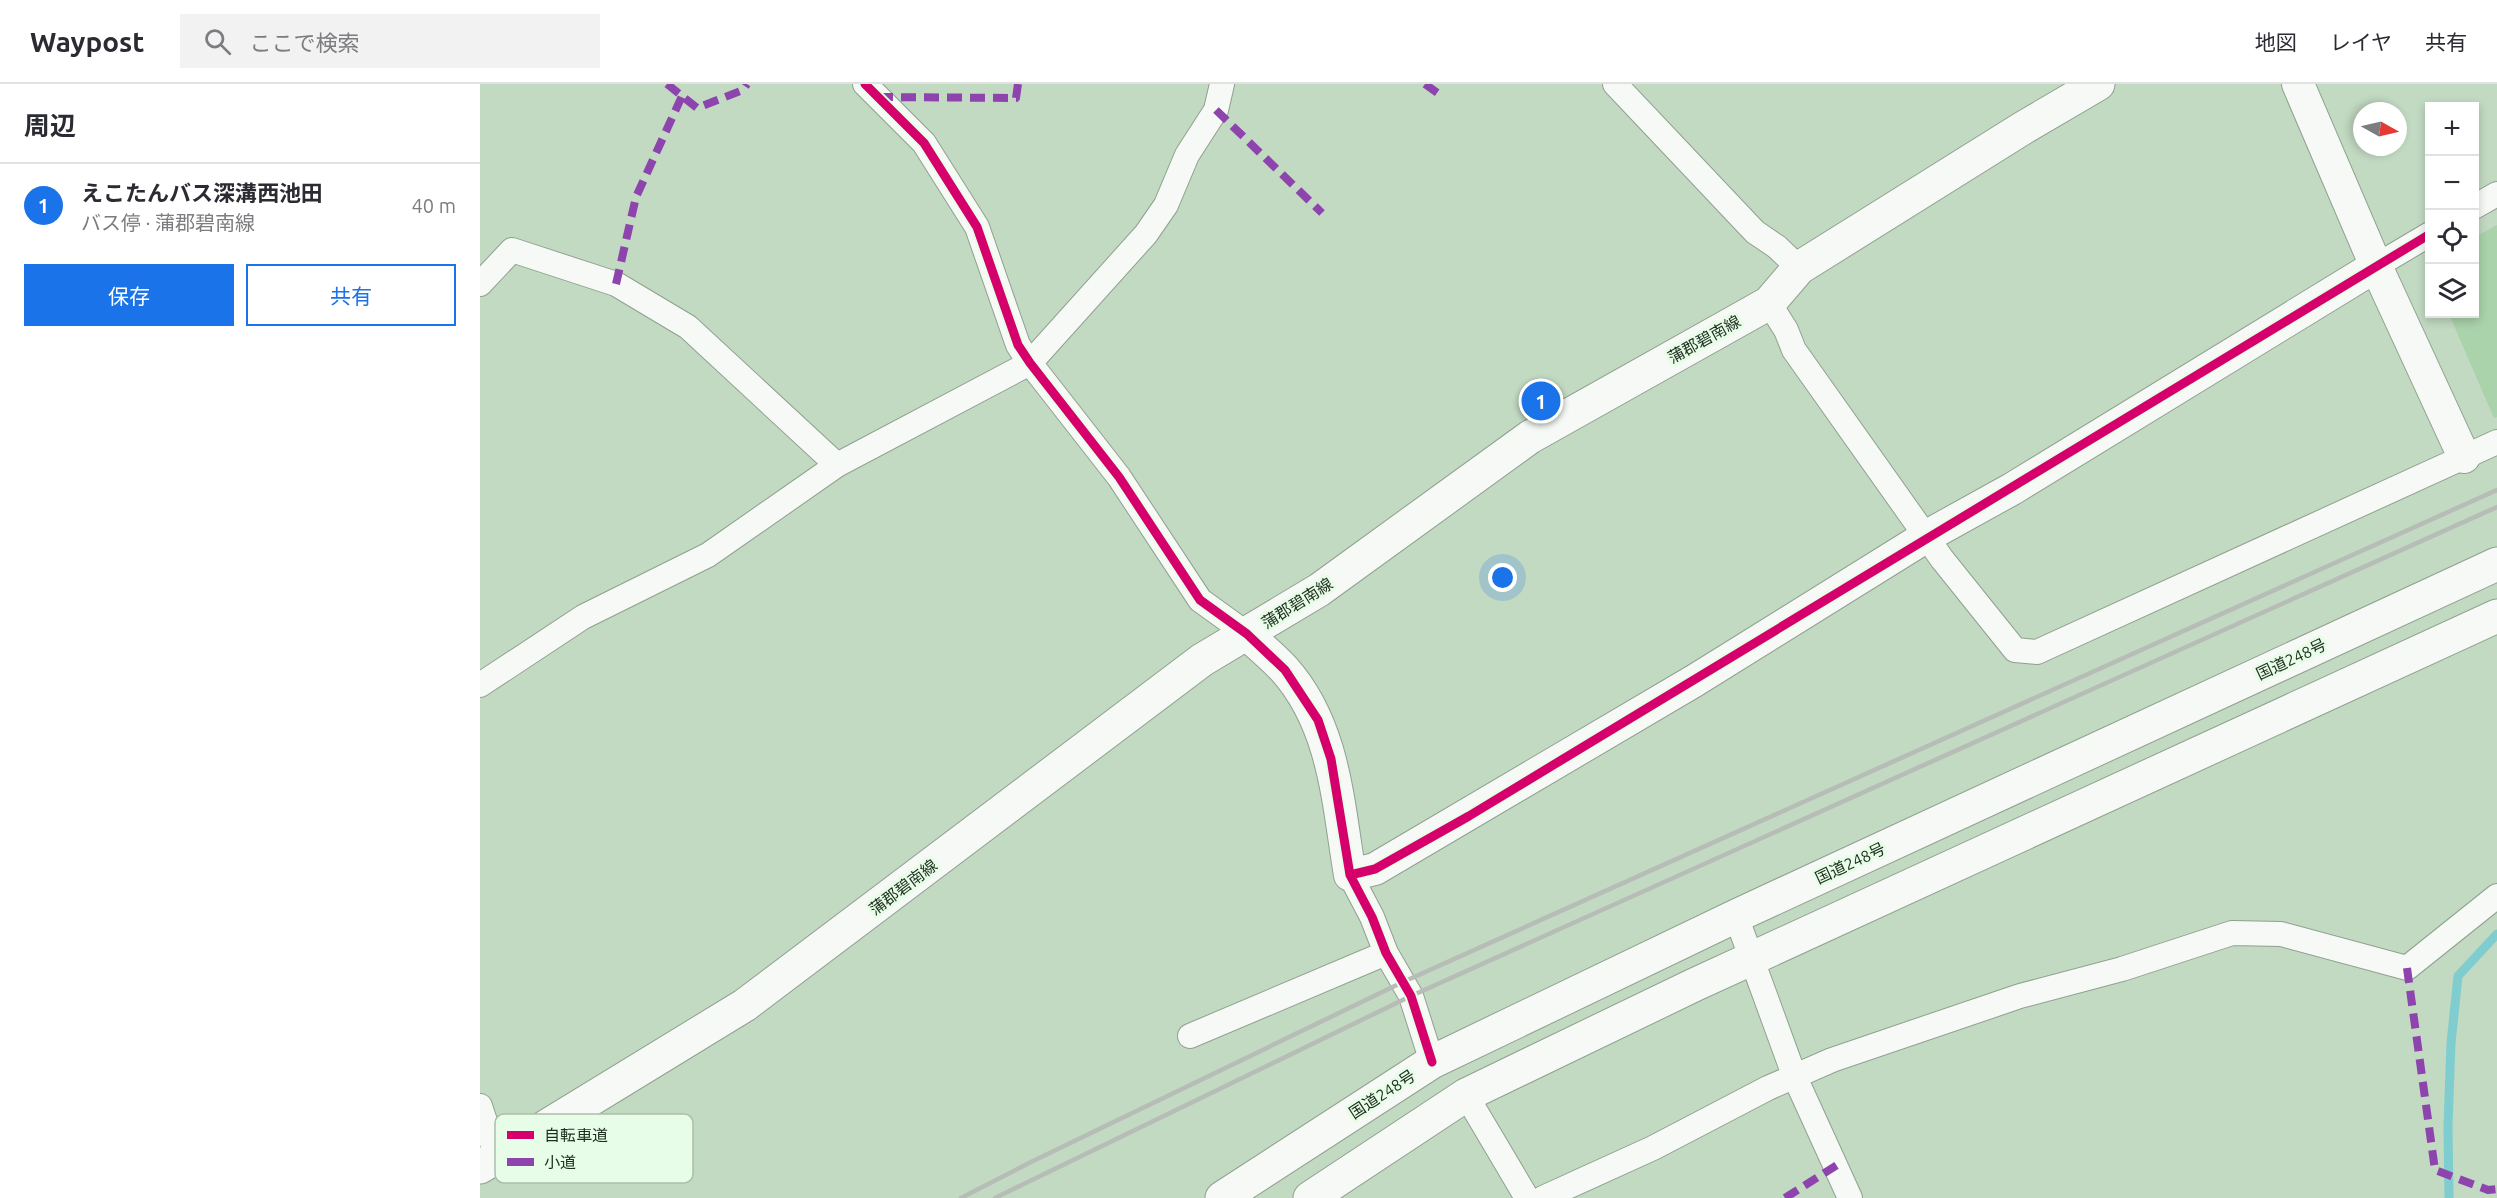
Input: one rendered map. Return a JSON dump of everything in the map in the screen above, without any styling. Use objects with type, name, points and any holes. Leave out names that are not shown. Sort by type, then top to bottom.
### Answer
[{"type":"main road","name":"蒲郡碧南線","points":[[565,1114],[745,1005],[1202,660],[1319,591],[1530,437],[1769,303],[1799,268],[2013,134],[2098,84]]},
{"type":"main road","name":"国道248号","points":[[1222,1198],[1432,1062],[1736,916],[2497,564]]},
{"type":"main road","points":[[1310,1198],[1466,1095],[1694,985],[1751,961],[2497,616]]},
{"type":"street","points":[[865,84],[924,143],[977,227],[1018,345],[1030,363],[1119,477],[1200,600],[1247,634],[1285,670],[1318,720],[1331,759],[1350,875],[1372,917],[1386,953],[1411,996],[1432,1062]]},
{"type":"street","points":[[480,685],[583,617],[708,555],[837,465],[1030,363],[1146,234],[1166,204],[1187,155],[1216,110],[1222,84]]},
{"type":"street","points":[[1615,84],[1755,232],[1777,247],[1799,268]]},
{"type":"street","points":[[2298,84],[2376,266],[2464,457]]},
{"type":"street","points":[[2479,205],[2497,194]]},
{"type":"street","points":[[1350,875],[1375,868],[1469,816],[1927,536],[2012,489],[2425,237]]},
{"type":"street","points":[[480,284],[512,250],[616,284],[688,327],[837,465]]},
{"type":"street","points":[[1769,303],[1786,330],[1794,350],[1927,536],[2003,638],[2015,650],[2037,652],[2497,442]]},
{"type":"street","points":[[1543,1198],[1653,1148],[1794,1075],[1832,1059],[2020,996],[2122,969],[2232,933],[2281,934],[2407,968],[2497,896]]},
{"type":"street","points":[[1736,916],[1794,1075],[1850,1198]]},
{"type":"street","points":[[1190,1036],[1386,953]]},
{"type":"street","points":[[1466,1095],[1527,1198]]},
{"type":"street","points":[[480,1106],[488,1161]]},
{"type":"green space","points":[[2497,225],[2497,417],[2494,418],[2451,318],[2479,318],[2479,235]]},
{"type":"waterway","points":[[2449,1198],[2448,1126],[2451,1043],[2458,976],[2497,934]]},
{"type":"railway","points":[[961,1198],[1403,982],[2497,490]]},
{"type":"railway","points":[[995,1198],[1411,996],[2497,507]]},
{"type":"marked path","points":[[667,84],[697,108],[743,90],[747,84]]},
{"type":"marked path","points":[[878,97],[1016,98],[1018,84]]},
{"type":"marked path","points":[[1425,84],[1443,97]]},
{"type":"marked path","points":[[616,284],[636,197],[682,96]]},
{"type":"marked path","points":[[1216,110],[1322,213]]},
{"type":"marked path","points":[[2407,968],[2435,1170],[2488,1190],[2497,1189]]},
{"type":"marked path","points":[[1785,1198],[1837,1165]]},
{"type":"cycle path","points":[[865,84],[924,143],[977,227],[1018,345],[1030,363],[1119,477],[1200,600],[1247,634],[1285,670],[1318,720],[1331,759],[1350,875],[1372,917],[1386,953],[1411,996],[1432,1062]]},
{"type":"cycle path","points":[[1350,875],[1375,869],[1469,816],[2425,237]]},
{"type":"place","name":"えこたんバス深溝西池田","points":[[1541,401]]}]
